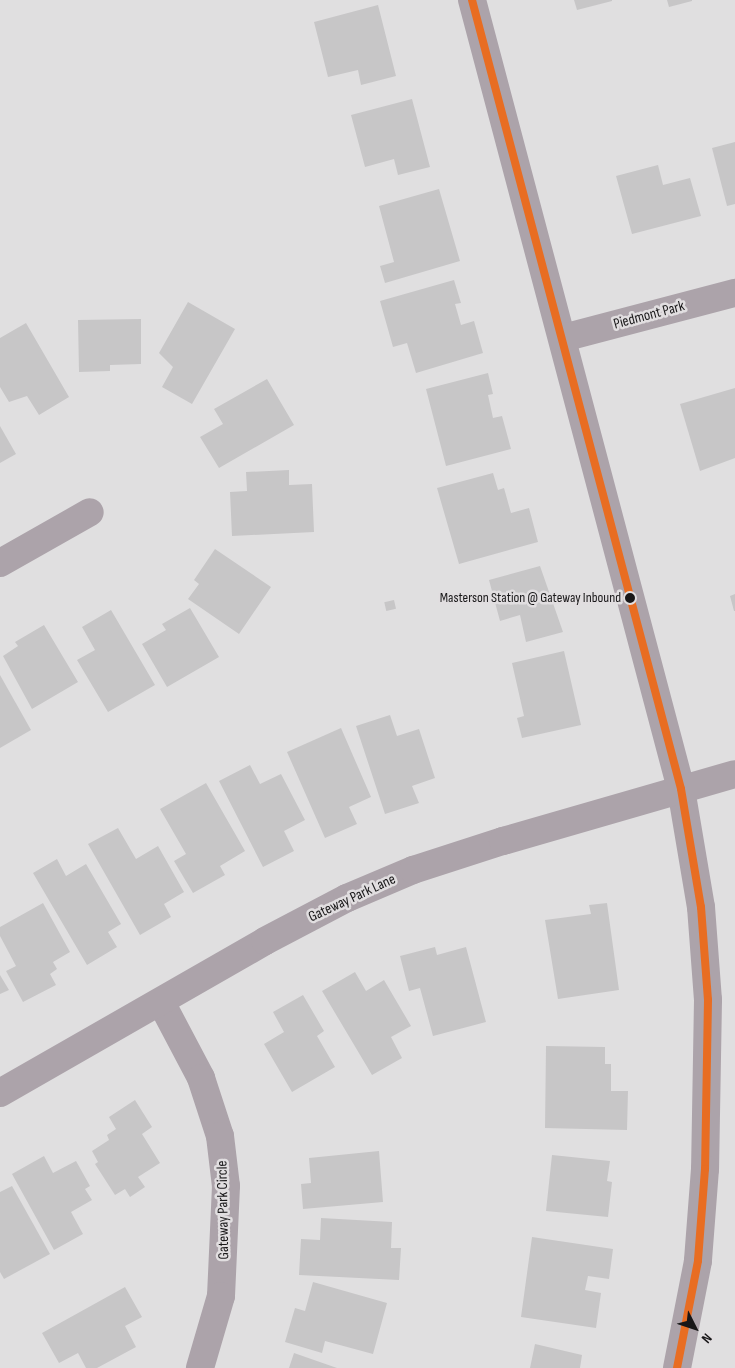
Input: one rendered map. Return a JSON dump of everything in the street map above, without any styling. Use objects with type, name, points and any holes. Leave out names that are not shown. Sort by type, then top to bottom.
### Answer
[{"type":"street","points":[[472,0],[564,338],[681,788],[701,907],[708,1084],[698,1261],[677,1368]]},
{"type":"street","name":"Piedmont Park","points":[[564,338],[735,293]]},
{"type":"street","points":[[0,563],[90,512]]},
{"type":"street","name":"Gateway Park Lane","points":[[0,1094],[338,903],[413,870],[681,788],[735,774]]},
{"type":"street","name":"Gateway Park Circle","points":[[161,1002],[201,1078],[220,1136],[224,1170],[226,1243],[221,1296],[200,1368]]},
{"type":"building","points":[[574,0],[612,0],[612,1],[577,10]]},
{"type":"building","points":[[667,0],[692,0],[692,1],[669,7]]},
{"type":"building","points":[[378,5],[396,76],[361,85],[358,70],[328,77],[314,22]]},
{"type":"building","points":[[412,99],[430,167],[398,175],[394,159],[365,167],[351,115]]},
{"type":"building","points":[[735,142],[735,204],[727,206],[712,148]]},
{"type":"building","points":[[658,165],[663,185],[690,178],[701,216],[632,234],[616,176]]},
{"type":"building","points":[[439,189],[460,261],[385,283],[380,266],[394,262],[379,206]]},
{"type":"building","points":[[454,280],[461,303],[455,304],[461,325],[474,321],[483,353],[416,373],[407,343],[393,347],[380,301]]},
{"type":"building","points":[[188,302],[235,329],[192,404],[162,387],[173,367],[159,353]]},
{"type":"building","points":[[141,319],[141,364],[110,365],[110,371],[79,372],[78,320]]},
{"type":"building","points":[[26,323],[69,397],[39,415],[27,396],[9,402],[0,387],[0,338]]},
{"type":"building","points":[[488,373],[493,394],[488,395],[493,418],[502,416],[511,449],[446,466],[426,389]]},
{"type":"building","points":[[267,379],[294,425],[219,468],[200,437],[223,424],[214,409]]},
{"type":"building","points":[[735,388],[735,458],[700,471],[680,404]]},
{"type":"building","points":[[0,426],[16,454],[0,463]]},
{"type":"building","points":[[289,470],[289,485],[312,484],[314,532],[232,536],[230,492],[247,491],[246,472]]},
{"type":"building","points":[[493,473],[498,490],[504,488],[511,513],[529,508],[538,542],[459,564],[437,488]]},
{"type":"building","points":[[215,549],[271,587],[239,634],[188,599],[199,584],[194,580]]},
{"type":"building","points":[[540,566],[563,632],[526,642],[520,615],[500,621],[489,580]]},
{"type":"building","points":[[735,594],[735,611],[734,611],[730,596]]},
{"type":"building","points":[[394,600],[396,609],[386,611],[384,602]]},
{"type":"building","points":[[190,608],[219,657],[167,687],[142,644],[166,630],[162,624]]},
{"type":"building","points":[[111,610],[155,685],[108,712],[77,660],[95,650],[82,627]]},
{"type":"building","points":[[44,625],[78,682],[32,709],[3,656],[18,646],[15,642]]},
{"type":"building","points":[[564,651],[581,725],[522,738],[517,718],[524,716],[512,663]]},
{"type":"building","points":[[0,675],[31,730],[0,748]]},
{"type":"building","points":[[390,715],[397,736],[419,729],[435,778],[412,786],[419,803],[385,814],[356,726]]},
{"type":"building","points":[[341,728],[371,797],[349,807],[357,824],[325,838],[287,752]]},
{"type":"building","points":[[250,765],[260,784],[281,774],[305,820],[284,831],[294,851],[263,867],[219,781]]},
{"type":"building","points":[[206,783],[245,851],[220,866],[225,875],[193,893],[174,861],[186,854],[160,809]]},
{"type":"building","points":[[118,828],[136,859],[158,846],[184,892],[164,904],[171,917],[140,935],[88,844]]},
{"type":"building","points":[[57,859],[66,876],[86,864],[121,924],[108,932],[117,947],[87,965],[33,873]]},
{"type":"building","points":[[43,903],[70,952],[53,962],[57,969],[50,974],[56,985],[23,1002],[6,971],[16,966],[0,936],[0,927]]},
{"type":"building","points":[[607,903],[619,990],[558,999],[545,920],[591,914],[589,905]]},
{"type":"building","points":[[435,947],[437,955],[466,947],[486,1022],[433,1036],[420,988],[409,991],[400,956]]},
{"type":"building","points":[[355,972],[366,991],[384,980],[411,1026],[391,1037],[402,1058],[372,1075],[322,991]]},
{"type":"building","points":[[0,975],[9,990],[0,994]]},
{"type":"building","points":[[303,995],[324,1031],[317,1036],[335,1067],[292,1092],[264,1044],[284,1032],[273,1012]]},
{"type":"building","points":[[546,1046],[605,1047],[605,1064],[611,1064],[611,1091],[628,1091],[627,1130],[545,1128]]},
{"type":"building","points":[[135,1100],[152,1127],[142,1134],[160,1163],[138,1177],[145,1187],[130,1197],[125,1189],[115,1195],[95,1164],[98,1162],[92,1151],[109,1140],[107,1135],[116,1129],[109,1117]]},
{"type":"building","points":[[379,1151],[383,1202],[303,1209],[301,1184],[311,1183],[309,1158]]},
{"type":"building","points":[[552,1155],[610,1161],[607,1181],[612,1182],[608,1217],[546,1211]]},
{"type":"building","points":[[44,1156],[53,1173],[76,1161],[90,1186],[85,1189],[92,1200],[71,1212],[83,1234],[54,1250],[12,1174]]},
{"type":"building","points":[[12,1186],[50,1254],[4,1279],[0,1272],[0,1192]]},
{"type":"building","points":[[321,1218],[392,1222],[391,1248],[401,1248],[399,1280],[299,1275],[301,1239],[320,1240]]},
{"type":"building","points":[[532,1237],[613,1249],[609,1279],[588,1276],[585,1290],[601,1293],[596,1328],[521,1317]]},
{"type":"building","points":[[313,1282],[387,1303],[373,1354],[325,1341],[322,1353],[285,1342],[295,1308],[305,1311]]},
{"type":"building","points":[[125,1287],[142,1317],[125,1326],[136,1347],[97,1368],[86,1368],[78,1353],[59,1363],[42,1333]]},
{"type":"building","points":[[535,1344],[582,1355],[580,1368],[530,1368]]},
{"type":"building","points":[[294,1353],[337,1368],[289,1368]]},
{"type":"transit line","points":[[472,0],[681,789],[701,907],[708,1000],[705,1169],[698,1261],[677,1368]]},
{"type":"place","name":"Masterson Station @ Gateway Inbound","points":[[630,598]]}]
